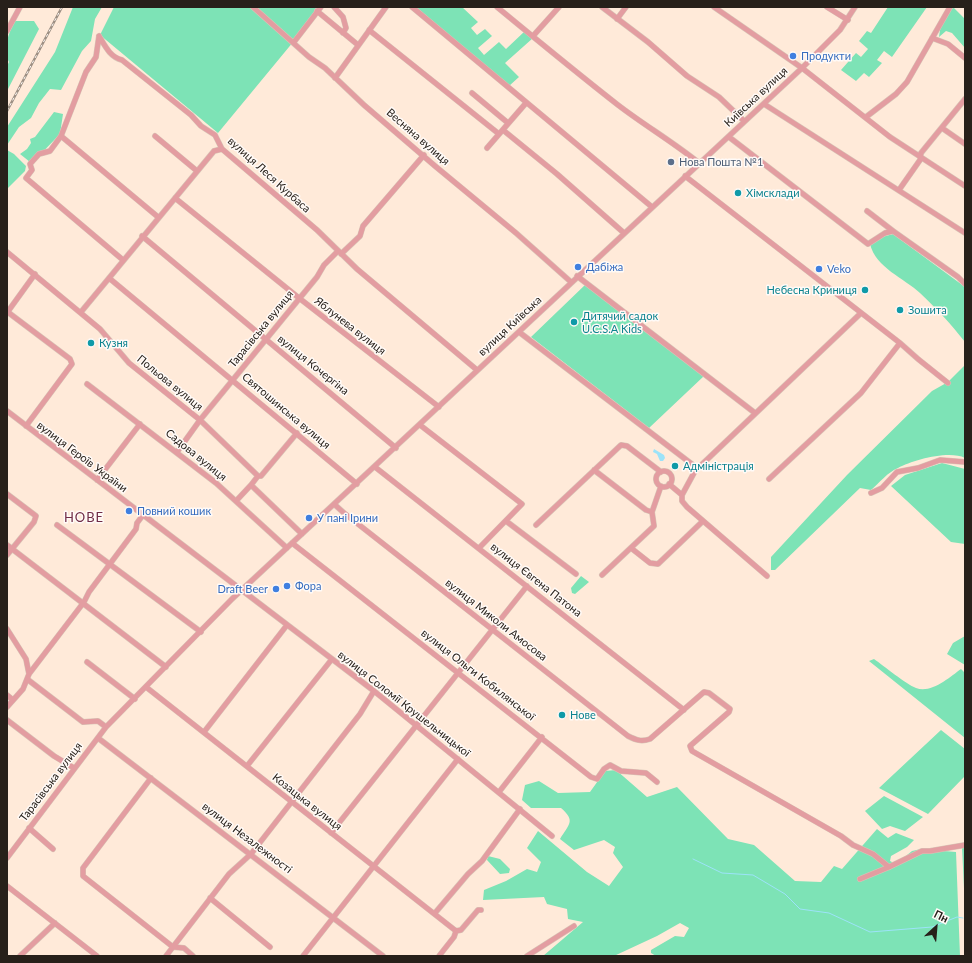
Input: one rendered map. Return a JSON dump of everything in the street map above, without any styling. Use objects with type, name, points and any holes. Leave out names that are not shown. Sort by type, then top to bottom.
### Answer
[{"type":"street","points":[[7,31],[20,7]]},
{"type":"street","name":"Весняна вулиця","points":[[253,7],[309,57],[325,68],[373,113],[516,233],[571,282]]},
{"type":"street","points":[[334,7],[343,17],[346,28],[343,32]]},
{"type":"street","points":[[335,78],[386,7]]},
{"type":"street","points":[[412,7],[652,207]]},
{"type":"street","points":[[497,7],[617,104],[663,137],[676,144],[699,163]]},
{"type":"street","points":[[533,36],[559,7]]},
{"type":"street","points":[[602,7],[617,20],[643,38],[687,76],[718,97],[744,122]]},
{"type":"street","points":[[617,20],[626,7]]},
{"type":"street","points":[[714,7],[802,68],[890,137],[965,186]]},
{"type":"street","points":[[827,7],[848,20]]},
{"type":"street","name":"Київська вулиця","points":[[699,163],[802,68],[848,20],[855,7]]},
{"type":"street","points":[[866,118],[896,94],[907,82],[950,7]]},
{"type":"street","points":[[294,42],[319,9],[358,45]]},
{"type":"street","points":[[369,30],[557,174],[624,233]]},
{"type":"street","name":"вулиця Леся Курбаса","points":[[61,136],[86,72],[96,57],[99,36],[108,50],[116,58],[122,60],[144,79],[158,88],[179,107],[191,115],[201,126],[215,135],[222,149],[316,230],[340,253],[477,370]]},
{"type":"street","points":[[932,38],[944,42],[965,58]]},
{"type":"street","points":[[472,93],[508,123]]},
{"type":"street","points":[[899,190],[920,160],[920,157],[965,99]]},
{"type":"street","points":[[487,148],[526,103]]},
{"type":"street","points":[[764,104],[965,233]]},
{"type":"street","points":[[942,128],[965,144]]},
{"type":"street","points":[[123,260],[26,178],[32,170],[30,164],[39,154],[50,151],[61,136],[158,217]]},
{"type":"street","points":[[155,136],[197,171]]},
{"type":"street","points":[[728,137],[868,244],[885,233],[893,231]]},
{"type":"street","points":[[81,312],[142,236],[214,151],[222,149]]},
{"type":"street","name":"Тарасівська вулиця","points":[[177,452],[200,420],[324,265],[360,236],[363,226],[424,155]]},
{"type":"street","name":"вулиця Київська","points":[[201,632],[242,590],[396,448],[477,370],[699,163]]},
{"type":"street","points":[[685,176],[900,343],[918,360],[948,383]]},
{"type":"street","name":"Яблунева вулиця","points":[[175,198],[298,298],[439,407]]},
{"type":"street","points":[[868,211],[893,231],[958,277],[965,284]]},
{"type":"street","name":"вулиця Кочергіна","points":[[142,236],[396,448]]},
{"type":"street","name":"Польова вулиця","points":[[7,252],[81,312],[100,329],[129,363],[200,420],[258,476]]},
{"type":"street","points":[[26,426],[72,364],[70,359],[9,312],[35,274]]},
{"type":"street","points":[[577,276],[755,413]]},
{"type":"street","name":"Святошинська вулиця","points":[[109,278],[233,379],[357,484]]},
{"type":"street","points":[[767,576],[687,507],[682,501],[682,496],[695,471],[755,413],[775,397],[861,313]]},
{"type":"street","points":[[519,332],[693,465],[695,471]]},
{"type":"street","points":[[769,480],[861,393],[900,343]]},
{"type":"street","name":"Садова вулиця","points":[[87,384],[177,452],[236,501],[287,548]]},
{"type":"street","name":"вулиця Героїв України","points":[[7,411],[242,590]]},
{"type":"street","points":[[97,480],[140,424]]},
{"type":"street","points":[[420,425],[522,504],[479,548]]},
{"type":"street","points":[[236,501],[258,476],[261,476],[297,433]]},
{"type":"street","points":[[536,525],[619,447],[624,445],[661,472],[667,472],[671,476],[669,484]]},
{"type":"street","points":[[870,493],[882,488],[897,472],[940,460],[965,462]]},
{"type":"street","name":"вулиця Євгена Патона","points":[[375,466],[684,710]]},
{"type":"street","points":[[594,470],[646,510],[652,512]]},
{"type":"street","points":[[661,472],[657,475],[656,480],[661,486]]},
{"type":"street","points":[[669,484],[682,496]]},
{"type":"street","points":[[661,486],[669,484]]},
{"type":"street","points":[[251,485],[302,534]]},
{"type":"street","points":[[602,575],[654,526],[652,512],[661,486]]},
{"type":"street","points":[[7,494],[36,516],[34,522],[7,555]]},
{"type":"street","name":"вулиця Миколи Амосова","points":[[334,504],[628,736],[644,742],[650,739],[684,710]]},
{"type":"street","points":[[7,707],[25,686],[29,674],[84,602],[88,592],[136,529],[137,523],[142,515]]},
{"type":"street","points":[[506,521],[576,574]]},
{"type":"street","points":[[631,548],[650,563],[658,564],[703,521]]},
{"type":"street","points":[[57,525],[201,632]]},
{"type":"street","name":"вулиця Ольги Кобилянської","points":[[292,543],[542,737],[591,777],[597,779],[604,769],[610,766],[621,771],[646,774],[656,782]]},
{"type":"street","points":[[7,544],[84,602],[166,667]]},
{"type":"street","points":[[330,833],[527,586]]},
{"type":"street","name":"вулиця Соломії Крушельницької","points":[[242,590],[417,725],[552,836]]},
{"type":"street","points":[[204,732],[287,625]]},
{"type":"street","points":[[7,629],[26,660],[29,674]]},
{"type":"street","name":"Тарасівська вулиця","points":[[7,858],[106,727],[201,632]]},
{"type":"street","points":[[246,766],[332,659]]},
{"type":"street","points":[[87,662],[135,699]]},
{"type":"street","points":[[27,679],[83,722],[98,721],[106,727]]},
{"type":"street","name":"Козацька вулиця","points":[[146,687],[290,802],[435,913],[456,931]]},
{"type":"street","points":[[166,956],[229,874],[251,854],[360,714],[374,691]]},
{"type":"street","points":[[684,710],[704,692],[709,692],[722,702],[730,709],[729,712],[690,746],[692,751],[841,836],[853,845],[873,854],[889,868]]},
{"type":"street","points":[[7,695],[13,700]]},
{"type":"street","points":[[7,720],[54,756],[74,768]]},
{"type":"street","points":[[499,792],[542,737]]},
{"type":"street","name":"вулиця Незалежності","points":[[98,738],[383,956]]},
{"type":"street","points":[[304,956],[458,759]]},
{"type":"street","points":[[151,778],[83,868],[82,872],[86,879],[173,947],[184,948],[194,956]]},
{"type":"street","points":[[435,913],[482,860],[520,809]]},
{"type":"street","points":[[29,828],[53,848]]},
{"type":"street","points":[[860,879],[889,868],[922,851],[965,845]]},
{"type":"street","points":[[7,886],[97,956]]},
{"type":"street","points":[[210,898],[270,947]]},
{"type":"street","points":[[438,956],[454,937],[456,931],[461,930],[478,910],[481,910]]},
{"type":"street","points":[[20,956],[55,923]]},
{"type":"street","points":[[527,956],[574,926]]},
{"type":"green space","points":[[73,7],[102,7],[95,19],[91,41],[82,51],[61,90],[50,89],[39,103],[31,118],[19,127],[7,145],[7,127],[55,52]]},
{"type":"green space","points":[[114,7],[322,7],[218,133],[100,35]]},
{"type":"green space","points":[[416,7],[462,7],[478,22],[471,28],[477,35],[485,29],[492,36],[478,48],[484,55],[499,42],[506,49],[525,31],[533,38],[505,63],[519,77],[509,86]]},
{"type":"green space","points":[[888,7],[927,7],[892,57],[884,51],[877,60],[882,63],[869,77],[864,73],[856,81],[841,70],[856,53],[861,57],[868,49],[859,41],[867,31],[871,33]]},
{"type":"green space","points":[[954,8],[965,19],[965,48],[952,33],[946,31],[939,37],[941,23],[948,9]]},
{"type":"green space","points":[[15,21],[34,21],[39,29],[7,91],[7,66],[9,62],[6,46]]},
{"type":"green space","points":[[54,112],[63,114],[60,134],[33,162],[30,162],[20,154],[27,149],[31,143],[30,139],[35,137]]},
{"type":"green space","points":[[7,150],[14,154],[26,166],[25,171],[7,189]]},
{"type":"green space","points":[[893,234],[965,287],[965,342],[926,299],[878,260],[870,244],[882,237]]},
{"type":"green space","points":[[586,284],[704,376],[649,428],[531,337]]},
{"type":"green space","points":[[965,365],[965,458],[950,455],[922,459],[894,470],[871,490],[860,488],[775,570],[771,570],[771,557],[847,475],[932,391],[948,382]]},
{"type":"green space","points":[[942,463],[965,469],[965,544],[951,542],[891,486],[905,475]]},
{"type":"green space","points":[[581,576],[589,582],[575,594],[572,593],[571,588]]},
{"type":"green space","points":[[965,636],[965,665],[947,654],[953,643]]},
{"type":"green space","points":[[874,659],[907,683],[916,688],[922,689],[928,689],[940,684],[961,669],[965,673],[965,738],[869,661]]},
{"type":"green space","points":[[941,730],[965,749],[965,776],[928,814],[879,788]]},
{"type":"green space","points":[[616,770],[647,797],[677,787],[728,839],[754,845],[795,881],[821,882],[834,866],[842,869],[877,829],[888,838],[896,833],[914,840],[907,847],[891,856],[890,861],[896,864],[912,851],[921,849],[956,852],[960,956],[656,956],[651,953],[651,950],[675,936],[684,937],[689,928],[680,923],[657,936],[614,956],[543,956],[583,922],[568,919],[567,909],[547,904],[544,897],[483,900],[484,890],[506,881],[527,869],[537,872],[541,862],[527,848],[538,831],[587,872],[609,886],[623,867],[613,853],[615,847],[604,840],[574,850],[560,839],[570,823],[566,812],[561,808],[531,808],[522,800],[525,785],[539,781],[558,793],[590,792],[605,771]]},
{"type":"green space","points":[[884,796],[923,817],[905,831],[890,826],[882,829],[865,811]]},
{"type":"green space","points":[[962,847],[965,847],[965,909]]},
{"type":"green space","points":[[488,856],[500,859],[510,869],[509,873],[500,874],[487,860]]},
{"type":"water","points":[[654,449],[664,455],[665,458],[663,461],[660,461],[657,454],[653,452]]},
{"type":"waterway","points":[[693,859],[722,873],[753,875],[785,894],[800,909],[829,913],[870,932],[932,927],[957,917],[963,918]]},
{"type":"railway","points":[[7,111],[62,7]]},
{"type":"place","name":"Продукти","points":[[793,56]]},
{"type":"place","name":"Нова Пошта №1","points":[[671,162]]},
{"type":"place","name":"Хімсклади","points":[[738,193]]},
{"type":"place","name":"Дабіжа","points":[[578,267]]},
{"type":"place","name":"Veko","points":[[819,269]]},
{"type":"place","name":"Небесна Криниця","points":[[865,290]]},
{"type":"place","name":"Зошита","points":[[900,310]]},
{"type":"place","name":"Дитячий садок U.C.S.A Kids","points":[[574,322]]},
{"type":"place","name":"Кузня","points":[[91,343]]},
{"type":"place","name":"Адміністрація","points":[[675,466]]},
{"type":"place","name":"Повний кошик","points":[[129,511]]},
{"type":"place","name":"У пані Ірини","points":[[309,518]]},
{"type":"place","name":"Фора","points":[[287,586]]},
{"type":"place","name":"Draft Beer","points":[[276,589]]},
{"type":"place","name":"Нове","points":[[562,715]]},
{"type":"district","name":"НОВЕ","points":[[84,518]]}]
